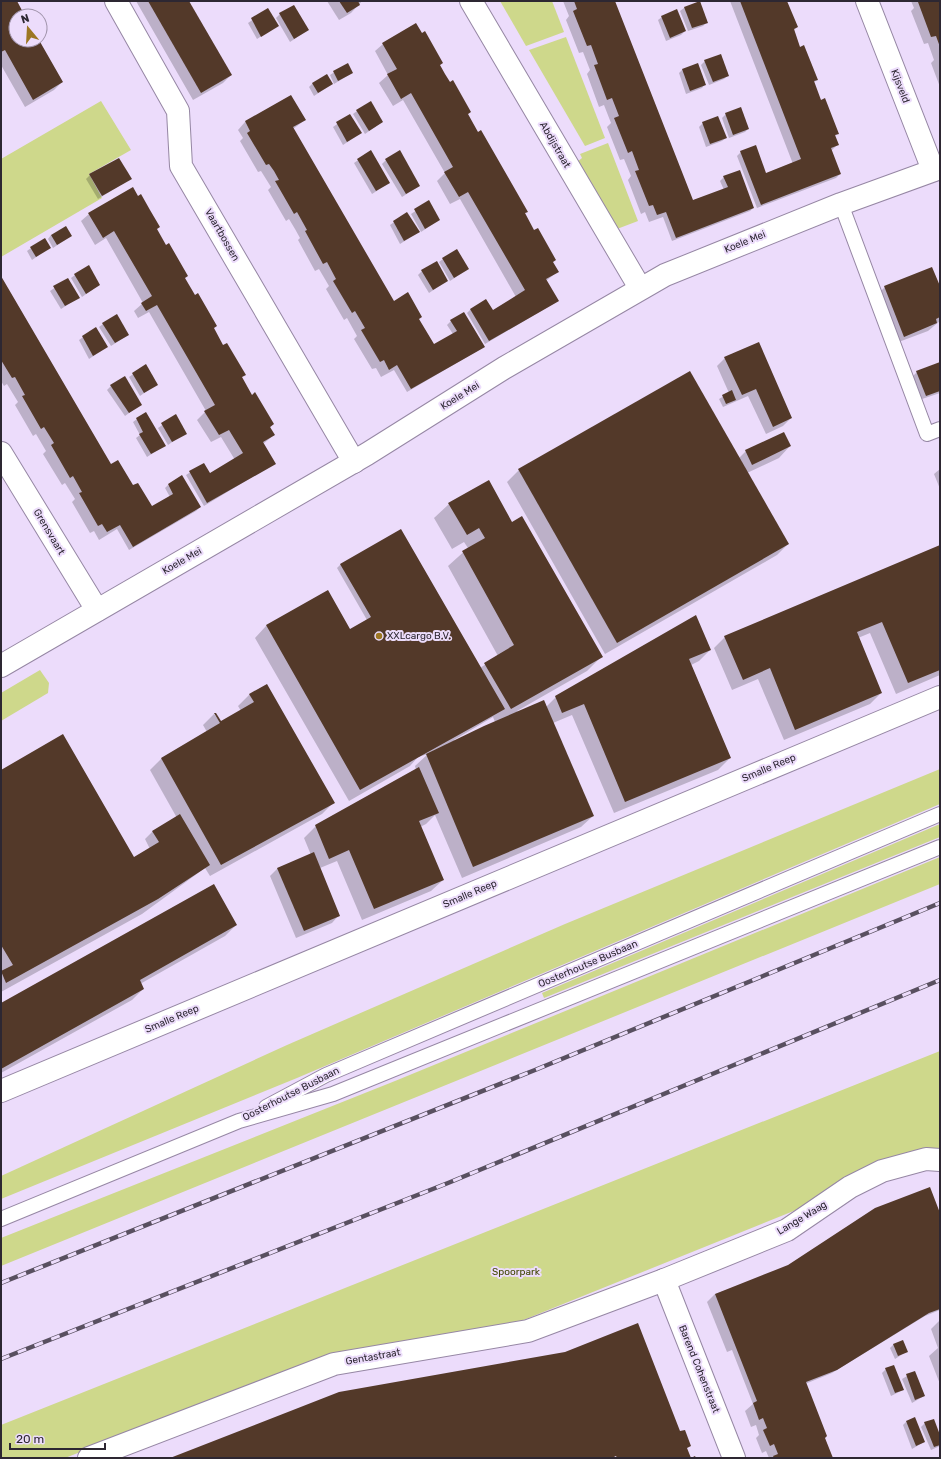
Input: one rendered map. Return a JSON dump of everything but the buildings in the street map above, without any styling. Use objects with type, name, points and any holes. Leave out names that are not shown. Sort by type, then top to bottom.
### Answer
[{"type":"street","name":"Vaartbossen","points":[[116,1],[178,111],[181,166],[354,462]]},
{"type":"street","name":"Abdijstraat","points":[[471,1],[640,288]]},
{"type":"street","name":"Kijsveld","points":[[867,1],[936,169]]},
{"type":"street","name":"Koele Mei","points":[[1,666],[354,462],[504,368],[640,288],[665,275],[841,204],[936,169]]},
{"type":"street","name":"Grensvaart","points":[[1,453],[97,610]]},
{"type":"street","name":"Smalle Reep","points":[[1,1091],[940,697]]},
{"type":"street","name":"Lange Waag","points":[[664,1280],[787,1230],[850,1187],[882,1171],[933,1160]]},
{"type":"street","name":"Gentastraat","points":[[89,1458],[334,1364],[528,1331],[664,1280]]},
{"type":"street","name":"Barend Cohenstraat","points":[[664,1280],[734,1458]]},
{"type":"lane","points":[[841,204],[927,434],[940,429]]},
{"type":"lane","name":"Oosterhoutse Busbaan","points":[[1,1219],[239,1121],[326,1075],[940,814]]},
{"type":"lane","name":"Oosterhoutse Busbaan","points":[[239,1121],[333,1094],[940,847]]},
{"type":"green space","points":[[500,1],[552,1],[564,32],[526,46]]},
{"type":"green space","points":[[566,37],[605,138],[585,146],[529,50]]},
{"type":"green space","points":[[101,101],[131,150],[89,174],[102,198],[1,257],[1,159]]},
{"type":"green space","points":[[608,143],[638,221],[617,229],[577,162],[582,158],[580,154]]},
{"type":"green space","points":[[40,670],[49,683],[48,693],[1,721],[1,693]]},
{"type":"green space","points":[[940,769],[940,804],[297,1078],[1,1199],[1,1176],[287,1045],[565,924]]},
{"type":"green space","points":[[940,824],[940,837],[544,998],[542,993]]},
{"type":"green space","points":[[940,857],[940,884],[1,1266],[1,1238],[395,1081]]},
{"type":"green space","name":"Spoorpark","points":[[940,1051],[940,1152],[521,1321],[329,1355],[65,1458],[1,1458],[1,1425]]},
{"type":"railway","points":[[1,1283],[535,1070],[940,903]]},
{"type":"railway","points":[[1,1359],[448,1183],[940,980]]},
{"type":"place","name":"XXLcargo B.V.","points":[[379,636]]}]
